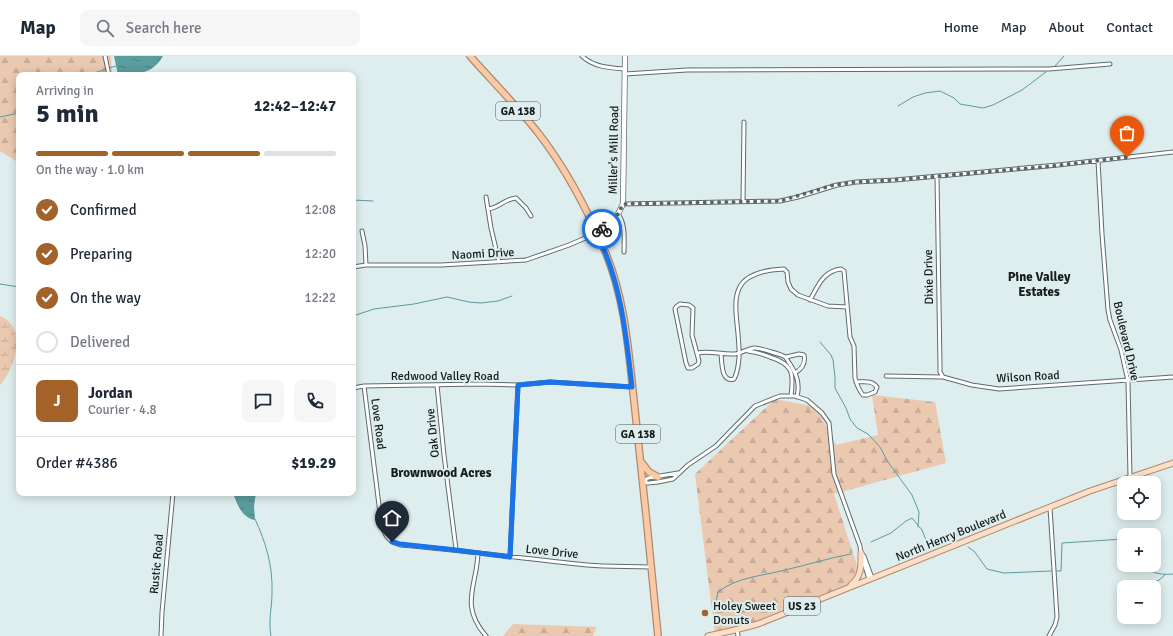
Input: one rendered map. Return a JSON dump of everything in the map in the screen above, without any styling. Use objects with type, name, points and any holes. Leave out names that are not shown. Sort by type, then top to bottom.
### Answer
[{"type":"highway","name":"GA 138","points":[[470,56],[547,145],[576,191],[608,259],[616,286],[625,332],[641,461],[650,567],[658,636]]},
{"type":"highway","points":[[641,461],[649,472],[658,477]]},
{"type":"main road","name":"North Henry Boulevard","points":[[1133,476],[1173,463]]},
{"type":"main road","name":"North Henry Boulevard","points":[[708,636],[758,624],[848,587],[1117,482]]},
{"type":"main road","points":[[848,587],[858,579],[861,568],[861,553]]},
{"type":"street","points":[[105,56],[108,72]]},
{"type":"street","points":[[582,56],[585,59],[605,68],[625,72],[687,70],[1050,69],[1110,64]]},
{"type":"street","name":"Miller's Mill Road","points":[[596,232],[608,225],[618,214],[623,204],[625,56]]},
{"type":"street","points":[[743,202],[744,122]]},
{"type":"street","points":[[623,204],[709,201],[780,201],[834,185],[848,183],[1098,161],[1173,152]]},
{"type":"street","name":"Boulevard Drive","points":[[1098,161],[1108,310],[1121,350],[1128,381],[1130,476]]},
{"type":"street","name":"Dixie Drive","points":[[937,176],[940,372],[943,377]]},
{"type":"street","points":[[486,197],[499,262]]},
{"type":"street","points":[[488,209],[495,208],[510,198],[516,198],[526,208],[531,216]]},
{"type":"street","points":[[618,214],[622,219],[624,228],[624,252]]},
{"type":"street","points":[[362,231],[365,246],[366,265]]},
{"type":"street","name":"Naomi Drive","points":[[356,267],[366,265],[441,265],[526,260],[540,256],[596,232]]},
{"type":"street","points":[[721,354],[722,370],[727,379],[734,379],[739,353],[735,301],[738,288],[744,281],[757,275],[784,269],[787,272],[788,282],[793,292],[828,306],[847,307]]},
{"type":"street","points":[[810,300],[820,282],[826,275],[832,271],[841,269],[844,271],[850,337],[854,346],[856,382],[858,389],[863,395],[867,396],[875,392],[877,387],[871,382],[856,382]]},
{"type":"street","points":[[680,304],[689,305],[693,308],[692,335],[698,353],[698,364],[692,368],[688,368],[675,309],[680,304]]},
{"type":"street","points":[[698,353],[739,353],[757,348],[782,355],[786,357],[795,372],[798,385],[797,397]]},
{"type":"street","points":[[748,351],[784,361],[792,376],[791,396]]},
{"type":"street","points":[[786,357],[799,354],[804,355],[803,367],[795,372]]},
{"type":"street","name":"Wilson Road","points":[[886,376],[943,377],[972,385],[1000,389],[1173,377]]},
{"type":"street","name":"Redwood Valley Road","points":[[356,387],[364,386],[480,384],[518,385],[550,382],[632,387]]},
{"type":"street","name":"Oak Drive","points":[[437,385],[456,550]]},
{"type":"street","points":[[510,557],[518,385]]},
{"type":"street","name":"Love Road","points":[[364,386],[382,521],[386,536]]},
{"type":"street","points":[[643,482],[648,483],[666,481],[673,478],[716,446],[755,406],[773,398],[791,396],[807,400],[822,413],[829,423],[834,474],[860,546],[865,570],[871,578]]},
{"type":"street","points":[[643,482],[648,478],[678,473]]},
{"type":"street","name":"Rustic Road","points":[[161,636],[173,496]]},
{"type":"street","points":[[1048,636],[1055,625],[1057,617],[1050,508]]},
{"type":"street","name":"Love Drive","points":[[386,536],[392,542],[400,544],[510,557],[588,565],[650,567]]},
{"type":"street","points":[[478,553],[478,566],[470,599],[476,620],[486,636]]},
{"type":"street","points":[[737,630],[738,636]]},
{"type":"green space","points":[[0,56],[111,56],[112,72],[16,72],[16,161],[0,151]]},
{"type":"green space","points":[[0,316],[9,321],[14,329],[16,348],[10,369],[0,385]]},
{"type":"green space","points":[[872,395],[935,402],[946,463],[834,494],[863,584],[773,618],[715,634],[695,474],[775,399],[816,407],[836,445],[878,435]]},
{"type":"green space","points":[[513,624],[596,628],[593,636],[503,636]]},
{"type":"water","points":[[114,56],[163,56],[154,67],[144,72],[117,72]]},
{"type":"water","points":[[234,496],[256,496],[254,506],[255,520],[250,519],[238,506]]},
{"type":"waterway","points":[[1055,66],[1064,56]]},
{"type":"waterway","points":[[109,68],[116,66]]},
{"type":"waterway","points":[[97,72],[106,69]]},
{"type":"waterway","points":[[898,106],[913,97],[925,93],[940,91],[954,98],[960,104],[983,108],[993,105],[1022,90],[1046,72]]},
{"type":"waterway","points":[[0,117],[16,114]]},
{"type":"waterway","points":[[356,200],[373,201]]},
{"type":"waterway","points":[[0,284],[16,287]]},
{"type":"waterway","points":[[356,315],[374,309],[414,304],[447,297],[481,303],[498,301],[512,296]]},
{"type":"waterway","points":[[820,342],[831,355],[833,360],[835,388],[850,419],[857,428],[868,434],[880,447],[888,462],[912,495],[919,512],[918,527]]},
{"type":"waterway","points":[[871,542],[891,533],[912,518],[922,530],[928,545]]},
{"type":"waterway","points":[[255,519],[270,564],[272,583],[270,625],[271,636]]},
{"type":"waterway","points":[[935,543],[956,533],[960,538]]},
{"type":"waterway","points":[[1057,571],[1061,571],[1062,543],[1117,539]]},
{"type":"waterway","points":[[968,547],[974,551],[987,569],[1004,573],[1051,571]]},
{"type":"waterway","points":[[715,606],[718,592],[733,583],[851,554]]},
{"type":"waterway","points":[[1155,572],[1173,574]]},
{"type":"waterway","points":[[1159,580],[1165,575]]},
{"type":"way so far","points":[[602,229],[616,218],[623,204],[709,201],[780,201],[798,197],[834,185],[856,182],[1053,166],[1127,157]]},
{"type":"place","name":"Holey Sweet Donuts","points":[[705,613]]},
{"type":"district","name":"Pine Valley Estates","points":[[1039,284]]},
{"type":"district","name":"Brownwood Acres","points":[[441,473]]},
{"type":"route","points":[[392,542],[510,557],[518,385],[550,382],[632,387],[623,317],[616,286],[612,269],[596,232],[602,229]]}]
